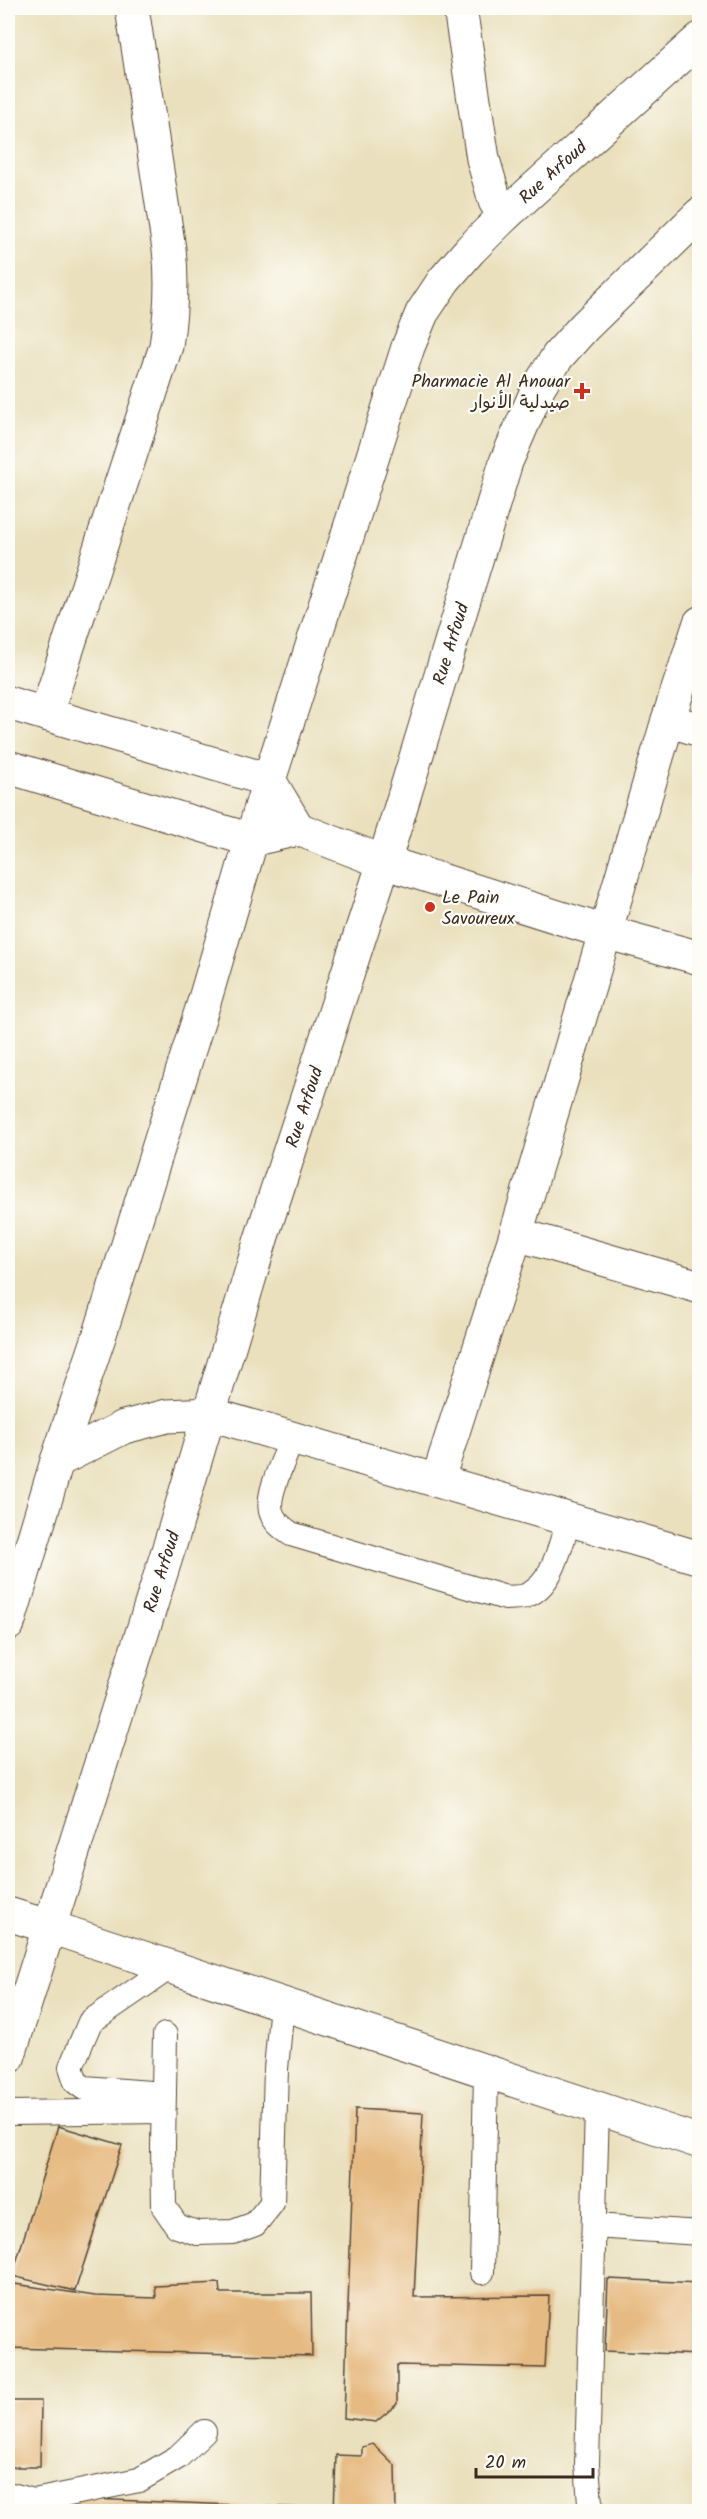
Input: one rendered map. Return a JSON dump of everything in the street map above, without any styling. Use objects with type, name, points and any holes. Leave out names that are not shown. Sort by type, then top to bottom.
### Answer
[{"type":"street","points":[[46,714],[166,346],[171,312],[173,279],[132,8]]},
{"type":"street","points":[[460,8],[483,159],[495,201],[504,216]]},
{"type":"street","name":"Rue Arfoud","points":[[8,1624],[57,1461],[99,1337],[206,999],[268,780],[404,359],[422,313],[444,280],[504,216],[699,39]]},
{"type":"street","name":"Rue Arfoud","points":[[8,2058],[210,1414],[261,1239],[384,862],[506,462],[539,386],[558,356],[584,327],[695,228]]},
{"type":"street","points":[[438,1479],[516,1234],[668,720],[699,623]]},
{"type":"street","points":[[8,703],[268,780],[298,829]]},
{"type":"street","points":[[668,720],[699,730]]},
{"type":"street","points":[[8,767],[251,840],[298,829],[384,862],[605,932],[699,958]]},
{"type":"street","points":[[516,1234],[699,1287]]},
{"type":"street","points":[[57,1461],[124,1427],[167,1416],[210,1414],[438,1479],[699,1558]]},
{"type":"street","points":[[8,1914],[699,2142]]},
{"type":"lane","points":[[293,1437],[270,1498],[271,1513],[278,1524],[291,1534],[506,1598],[525,1596],[541,1586],[551,1571],[569,1519]]},
{"type":"lane","points":[[164,2103],[84,2088],[76,2082],[71,2067],[90,2022],[170,1967]]},
{"type":"lane","points":[[165,2035],[164,2207],[177,2226],[197,2234],[233,2232],[255,2224],[272,2203],[276,2069],[282,2004]]},
{"type":"lane","points":[[482,2272],[486,2072]]},
{"type":"lane","points":[[8,2113],[164,2103]]},
{"type":"lane","points":[[595,2511],[590,2503],[587,2464],[597,2108]]},
{"type":"lane","points":[[594,2226],[699,2233]]},
{"type":"lane","points":[[8,2494],[34,2501],[139,2480],[178,2457],[204,2432]]},
{"type":"building","points":[[355,2109],[423,2113],[414,2297],[549,2296],[545,2368],[397,2365],[397,2404],[376,2422],[344,2418]]},
{"type":"building","points":[[58,2126],[122,2145],[75,2291],[12,2276]]},
{"type":"building","points":[[608,2279],[700,2283],[700,2355],[605,2351]]},
{"type":"building","points":[[8,2283],[95,2296],[156,2298],[155,2286],[219,2283],[220,2293],[311,2293],[312,2356],[8,2348]]},
{"type":"building","points":[[8,2401],[41,2401],[40,2467],[8,2467]]},
{"type":"building","points":[[373,2444],[395,2465],[396,2512],[334,2512],[336,2455],[362,2456],[362,2447]]},
{"type":"building","points":[[67,2498],[304,2508],[304,2512],[67,2512]]},
{"type":"place","name":"Pharmacie Al Anouar صيدلية الأنوار","points":[[582,391]]},
{"type":"place","name":"Le Pain Savoureux","points":[[430,907]]}]
